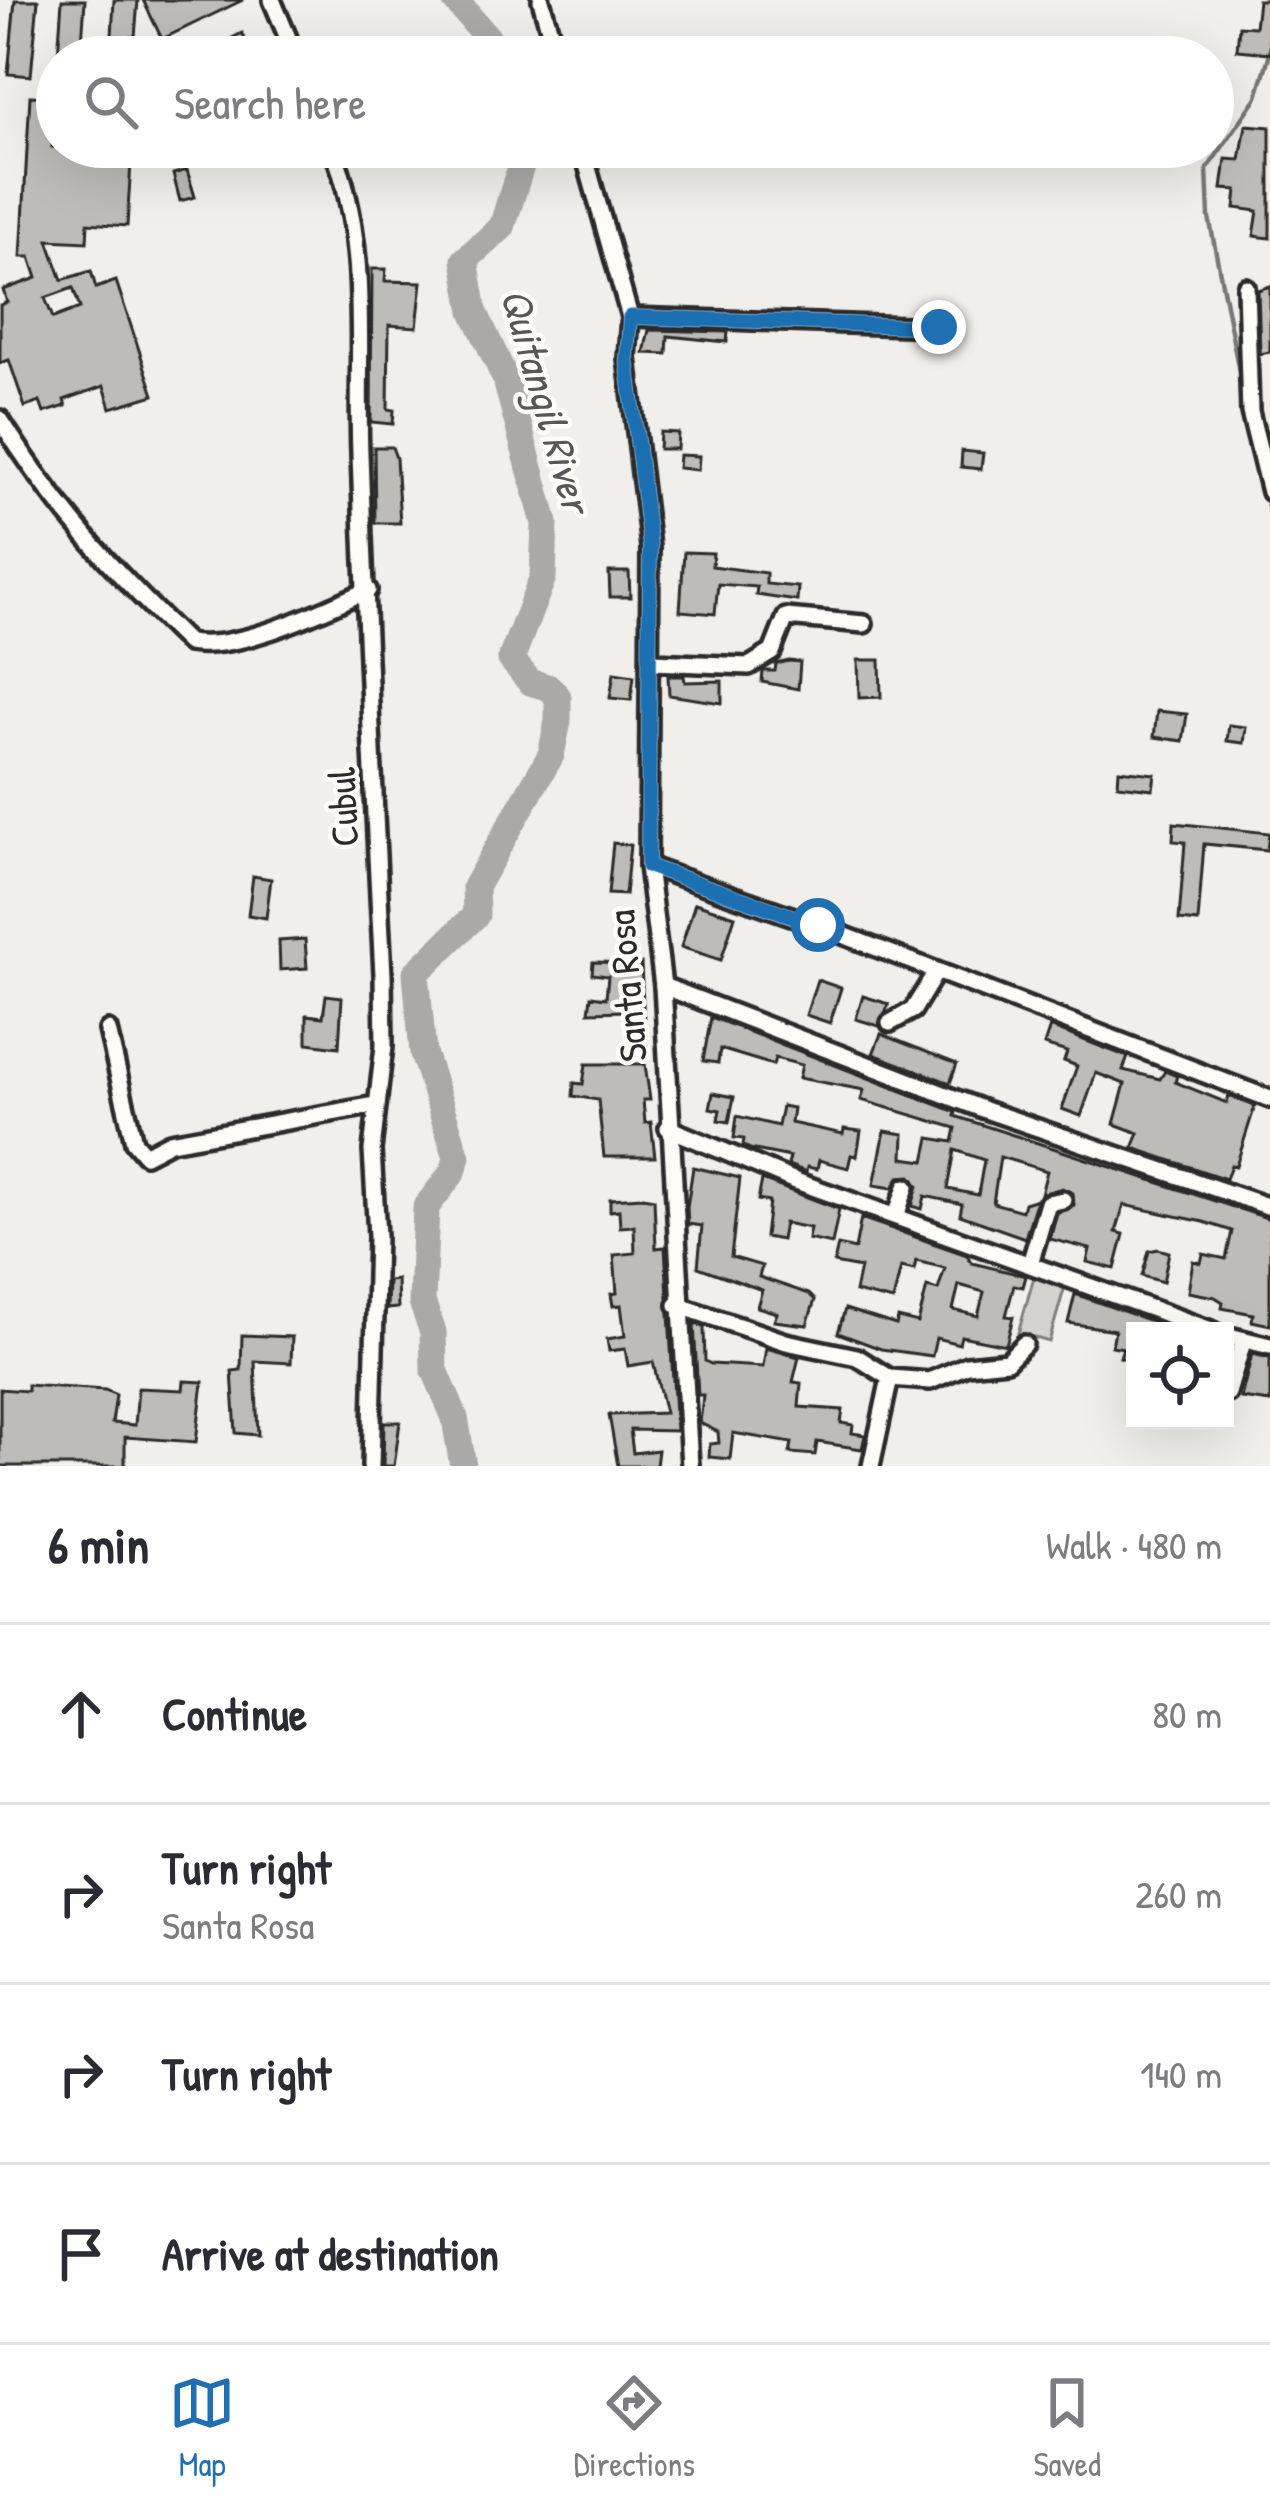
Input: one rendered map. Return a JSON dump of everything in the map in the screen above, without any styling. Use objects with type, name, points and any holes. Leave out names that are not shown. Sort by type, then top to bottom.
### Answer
[{"type":"street","points":[[272,0],[287,36]]},
{"type":"street","points":[[541,0],[551,36]]},
{"type":"street","name":"Cubul","points":[[341,168],[361,295],[359,436],[383,975],[384,1046],[376,1105],[371,1466]]},
{"type":"street","name":"Santa Rosa","points":[[588,168],[630,317],[627,358],[650,547],[648,866],[663,986],[677,1305],[690,1466]]},
{"type":"street","points":[[1246,287],[1250,412],[1270,492]]},
{"type":"street","points":[[630,317],[939,327]]},
{"type":"street","points":[[0,419],[52,502],[188,644],[206,646],[261,631],[368,590]]},
{"type":"street","points":[[652,662],[749,666],[772,652],[786,617],[864,624]]},
{"type":"street","points":[[648,866],[1270,1100]]},
{"type":"street","points":[[890,1023],[913,1010],[937,972]]},
{"type":"street","points":[[663,986],[985,1109],[1270,1207]]},
{"type":"street","points":[[108,1030],[134,1142],[146,1155],[170,1142],[376,1105]]},
{"type":"street","points":[[668,1128],[1189,1322]]},
{"type":"street","points":[[896,1216],[906,1187]]},
{"type":"street","points":[[1030,1264],[1048,1203],[1063,1200]]},
{"type":"street","points":[[677,1305],[786,1342],[857,1357],[890,1378],[930,1381],[967,1365],[1007,1361],[1024,1344]]},
{"type":"street","points":[[1234,1338],[1270,1346]]},
{"type":"street","points":[[1234,1374],[1244,1342]]},
{"type":"street","points":[[871,1466],[890,1378]]},
{"type":"shaded area","points":[[1036,1270],[1067,1279],[1049,1342],[1018,1333]]},
{"type":"building","points":[[15,0],[38,0],[31,76],[8,74]]},
{"type":"building","points":[[62,0],[85,0],[82,36],[59,36]]},
{"type":"building","points":[[114,0],[138,0],[135,36],[112,36]]},
{"type":"building","points":[[143,0],[243,0],[168,36],[161,36]]},
{"type":"building","points":[[1258,0],[1270,0],[1270,53],[1237,50],[1239,26],[1255,27]]},
{"type":"building","points":[[30,96],[36,96],[36,168],[131,168],[127,226],[88,223],[87,242],[48,240],[62,280],[91,271],[96,288],[116,281],[154,395],[111,408],[104,386],[64,400],[66,406],[44,413],[40,402],[25,407],[9,360],[0,363],[0,305],[7,302],[3,290],[37,278],[30,257],[21,257]],"holes":[[[73,288],[80,308],[53,318],[45,298]]]},
{"type":"building","points":[[1246,125],[1270,127],[1270,238],[1254,236],[1258,211],[1235,208],[1237,190],[1222,189],[1225,168],[1234,168],[1234,160],[1240,160]]},
{"type":"building","points":[[187,170],[195,197],[180,201],[173,174]]},
{"type":"building","points":[[372,269],[386,269],[385,281],[422,282],[417,327],[389,325],[388,409],[394,410],[393,424],[371,422]]},
{"type":"building","points":[[1270,286],[1270,352],[1260,354],[1258,290]]},
{"type":"building","points":[[649,330],[728,332],[727,342],[668,336],[667,354],[644,353]]},
{"type":"building","points":[[660,432],[678,433],[677,449],[659,449]]},
{"type":"building","points":[[374,447],[392,447],[396,458],[400,523],[375,523]]},
{"type":"building","points":[[962,451],[983,453],[981,469],[961,467]]},
{"type":"building","points":[[679,455],[699,456],[698,470],[678,468]]},
{"type":"building","points":[[684,552],[713,553],[712,566],[766,573],[766,584],[798,587],[797,601],[756,595],[757,587],[718,584],[715,614],[680,611]]},
{"type":"building","points":[[609,572],[629,572],[630,597],[610,597]]},
{"type":"building","points":[[858,660],[880,660],[881,697],[859,698]]},
{"type":"building","points":[[800,662],[798,689],[762,682],[763,671],[775,671],[776,664]]},
{"type":"building","points":[[614,673],[634,676],[631,700],[610,698]]},
{"type":"building","points":[[668,676],[684,676],[685,682],[722,681],[722,703],[669,695]]},
{"type":"building","points":[[1157,711],[1187,714],[1183,741],[1154,737]]},
{"type":"building","points":[[1229,725],[1246,727],[1244,743],[1227,741]]},
{"type":"building","points":[[1119,770],[1155,774],[1153,789],[1118,785]]},
{"type":"building","points":[[1174,823],[1269,833],[1267,850],[1204,844],[1198,922],[1179,920],[1185,842],[1173,841]]},
{"type":"building","points":[[613,843],[630,845],[625,895],[608,894]]},
{"type":"building","points":[[253,876],[271,879],[266,918],[248,915]]},
{"type":"building","points":[[695,903],[735,916],[721,960],[681,947]]},
{"type":"building","points":[[305,939],[307,968],[280,970],[279,941]]},
{"type":"building","points":[[593,962],[641,963],[644,1024],[628,1023],[629,1011],[589,1012],[591,996],[606,998],[608,976],[592,974]]},
{"type":"building","points":[[817,980],[841,988],[830,1023],[806,1015]]},
{"type":"building","points":[[326,995],[342,997],[339,1047],[307,1043],[307,1015],[323,1017]]},
{"type":"building","points":[[863,996],[889,1004],[879,1026],[856,1019]]},
{"type":"building","points":[[711,1017],[956,1112],[955,1116],[1270,1219],[1270,1325],[1252,1321],[1253,1314],[1222,1308],[1223,1302],[1215,1297],[1188,1292],[1193,1261],[1201,1263],[1203,1254],[1226,1259],[1232,1231],[1124,1205],[1116,1232],[1124,1234],[1115,1269],[1087,1262],[1090,1249],[1050,1239],[1057,1213],[1074,1205],[1073,1193],[1062,1188],[1041,1194],[1047,1171],[1000,1157],[993,1203],[1022,1211],[1024,1203],[1037,1199],[1025,1238],[960,1215],[962,1204],[925,1196],[922,1209],[912,1206],[918,1186],[911,1176],[899,1177],[893,1188],[874,1185],[885,1131],[904,1134],[903,1158],[925,1161],[930,1138],[953,1142],[956,1128],[861,1100],[864,1090],[799,1078],[802,1065],[775,1058],[773,1065],[720,1049],[718,1063],[703,1061]],"holes":[[[955,1150],[984,1160],[978,1195],[948,1189]]]},
{"type":"building","points":[[1050,1027],[1128,1057],[1123,1070],[1160,1079],[1165,1071],[1177,1076],[1175,1082],[1227,1103],[1229,1096],[1255,1106],[1236,1166],[1231,1165],[1226,1179],[1133,1148],[1139,1133],[1114,1124],[1125,1084],[1096,1073],[1081,1116],[1062,1109],[1077,1066],[1064,1061],[1067,1052],[1044,1045]]},
{"type":"building","points":[[881,1034],[957,1064],[950,1083],[873,1054]]},
{"type":"building","points":[[586,1064],[645,1064],[650,1100],[643,1100],[645,1123],[651,1122],[655,1157],[604,1157],[598,1100],[573,1096],[574,1083],[583,1084]]},
{"type":"building","points":[[713,1093],[734,1097],[729,1122],[718,1120],[720,1110],[710,1108]]},
{"type":"building","points":[[782,1106],[793,1108],[791,1123],[843,1134],[844,1129],[861,1131],[857,1156],[851,1155],[848,1168],[819,1160],[817,1169],[807,1167],[806,1172],[788,1165],[790,1157],[750,1149],[743,1146],[744,1139],[734,1138],[737,1116],[778,1126]]},
{"type":"building","points":[[693,1167],[740,1178],[731,1257],[762,1266],[759,1277],[809,1294],[815,1300],[807,1325],[774,1321],[777,1313],[757,1307],[762,1290],[698,1267],[702,1226],[688,1224],[687,1207]]},
{"type":"building","points":[[762,1180],[839,1209],[832,1244],[808,1239],[810,1228],[784,1223],[781,1240],[765,1237],[769,1202],[758,1200]]},
{"type":"building","points":[[610,1199],[654,1199],[656,1248],[665,1247],[676,1431],[630,1430],[633,1453],[658,1450],[656,1466],[618,1466],[609,1415],[665,1413],[653,1362],[628,1366],[625,1349],[609,1351],[607,1339],[625,1336],[621,1305],[613,1306],[611,1294],[617,1293],[614,1255],[635,1253],[634,1226],[620,1227],[619,1210],[610,1211]]},
{"type":"building","points":[[861,1218],[967,1255],[972,1263],[1026,1276],[1023,1287],[1014,1285],[1006,1316],[1013,1317],[1006,1345],[961,1336],[959,1344],[936,1338],[932,1356],[881,1349],[838,1333],[845,1309],[896,1325],[898,1318],[918,1323],[927,1287],[938,1290],[945,1268],[916,1261],[914,1270],[901,1267],[893,1301],[855,1292],[860,1268],[834,1263],[838,1245],[855,1249]],"holes":[[[959,1285],[984,1292],[978,1316],[953,1310]]]},
{"type":"building","points":[[1149,1251],[1169,1252],[1163,1282],[1142,1276]]},
{"type":"building","points":[[397,1280],[398,1308],[387,1309],[388,1281]]},
{"type":"building","points":[[1075,1294],[1154,1322],[1126,1322],[1126,1358],[1120,1357],[1123,1348],[1112,1346],[1115,1330],[1068,1323]]},
{"type":"building","points":[[694,1323],[704,1327],[705,1361],[711,1364],[763,1367],[766,1348],[799,1357],[793,1382],[801,1383],[799,1407],[843,1410],[841,1423],[853,1425],[852,1433],[865,1435],[862,1449],[817,1442],[815,1455],[790,1453],[792,1443],[733,1433],[730,1459],[709,1457],[710,1444],[719,1443],[718,1432],[700,1423],[703,1395],[698,1395]]},
{"type":"building","points":[[242,1335],[292,1337],[291,1363],[255,1361],[258,1435],[236,1433],[232,1371],[241,1370]]},
{"type":"building","points":[[1252,1354],[1270,1358],[1270,1402],[1241,1398]]},
{"type":"building","points":[[184,1381],[203,1382],[196,1442],[125,1437],[125,1466],[0,1466],[0,1389],[27,1391],[27,1385],[105,1390],[116,1395],[112,1423],[135,1425],[138,1388],[183,1390]]},
{"type":"building","points":[[384,1422],[400,1422],[394,1466],[383,1466]]},
{"type":"waterway","name":"Quitangil River","points":[[455,0],[486,36]]},
{"type":"waterway","points":[[1234,130],[1257,97],[1270,53]]},
{"type":"waterway","name":"Quitangil River","points":[[463,1466],[455,1418],[434,1368],[433,1332],[422,1302],[426,1207],[453,1172],[457,1157],[423,1053],[416,973],[476,915],[475,887],[551,755],[558,721],[558,697],[550,688],[530,682],[511,659],[543,577],[545,523],[506,380],[474,311],[465,260],[502,227],[520,168]]},
{"type":"waterway","points":[[1208,168],[1209,217],[1243,392]]},
{"type":"waterway","points":[[1266,497],[1270,516]]},
{"type":"route","points":[[818,925],[648,866],[650,547],[627,358],[630,317],[939,327]]}]
